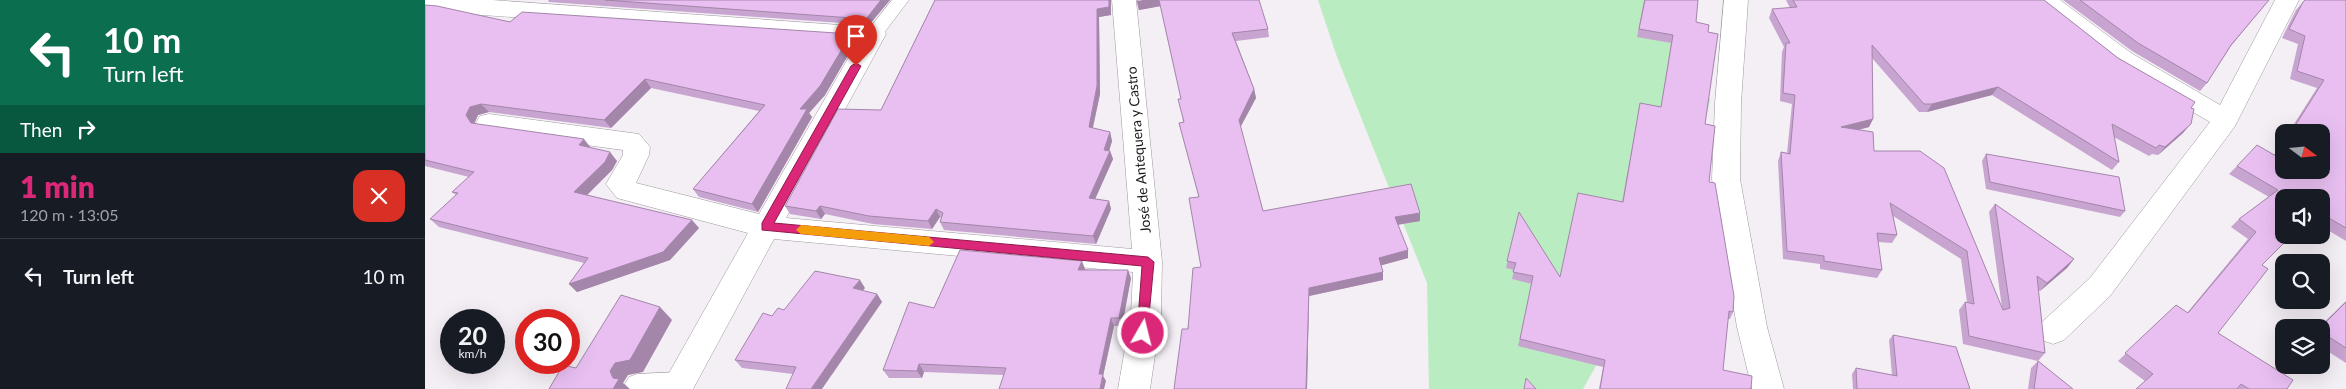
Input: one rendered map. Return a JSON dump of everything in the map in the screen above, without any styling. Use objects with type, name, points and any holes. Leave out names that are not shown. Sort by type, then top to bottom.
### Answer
[{"type":"street","name":"José de Antequera y Castro","points":[[1124,0],[1148,262],[1146,314],[1134,389]]},
{"type":"street","points":[[1736,0],[1728,103],[1726,179],[1752,327],[1768,389]]},
{"type":"street","points":[[2045,0],[2122,60],[2226,119]]},
{"type":"street","points":[[2053,331],[2100,287],[2226,119],[2287,0]]},
{"type":"street","points":[[425,3],[875,34],[678,386]]},
{"type":"street","points":[[489,123],[630,142],[637,146],[636,155],[620,184],[627,192],[766,226],[1148,262]]},
{"type":"lane","points":[[875,34],[901,0]]},
{"type":"lane","points":[[637,384],[678,386]]},
{"type":"green space","points":[[1318,0],[1669,0],[1710,100],[1688,202],[1583,389],[1429,389],[1427,283],[1337,57]]},
{"type":"building","points":[[605,0],[881,0],[866,19]]},
{"type":"building","points":[[935,0],[1109,0],[1109,7],[1097,9],[1097,86],[1089,127],[1110,132],[1104,150],[1110,151],[1089,198],[1109,201],[1093,236],[940,222],[943,213],[936,209],[928,221],[869,216],[820,206],[816,211],[785,206],[838,109],[881,110]]},
{"type":"building","points":[[1159,0],[1259,0],[1268,29],[1232,33],[1254,89],[1239,120],[1263,211],[1411,184],[1420,213],[1395,217],[1408,250],[1379,258],[1383,272],[1309,288],[1306,389],[1174,389],[1182,329],[1188,329],[1193,268],[1201,267],[1189,198],[1199,197],[1179,123],[1184,122],[1178,99],[1181,99]]},
{"type":"building","points":[[1645,0],[1698,0],[1696,22],[1709,25],[1708,32],[1718,34],[1705,124],[1715,126],[1709,182],[1715,183],[1734,296],[1733,312],[1729,311],[1723,370],[1752,376],[1751,389],[1600,389],[1605,360],[1520,339],[1533,276],[1513,272],[1516,263],[1507,261],[1519,212],[1560,277],[1578,193],[1623,202],[1640,103],[1661,107],[1673,35],[1639,29]]},
{"type":"building","points":[[1793,0],[2044,0],[2118,58],[2195,102],[2191,108],[2194,109],[2191,124],[2165,147],[2159,145],[2156,148],[2112,124],[2119,162],[1998,87],[1932,104],[1924,104],[1872,45],[1873,119],[1841,127],[1873,132],[1874,151],[1920,151],[1944,168],[2003,310],[2010,308],[1995,204],[2074,259],[2047,283],[2037,276],[2045,353],[1969,336],[1965,302],[1974,304],[1967,251],[1890,203],[1897,235],[1877,233],[1882,270],[1824,261],[1824,256],[1787,251],[1781,152],[1790,154],[1795,95],[1783,93],[1786,43],[1790,43],[1772,9],[1797,7]]},
{"type":"building","points":[[2080,0],[2269,0],[2231,45],[2207,83],[2138,43]]},
{"type":"building","points":[[2305,0],[2346,0],[2346,228],[2330,219],[2330,189],[2276,189],[2237,166],[2257,145],[2275,155],[2275,179],[2330,179],[2330,124],[2296,124],[2324,80],[2297,71],[2305,36],[2289,29]]},
{"type":"building","points":[[425,5],[510,22],[522,12],[851,34],[820,86],[800,109],[807,109],[752,204],[693,189],[765,105],[645,79],[604,120],[481,104],[470,107],[466,115],[471,123],[584,139],[579,145],[610,152],[605,162],[574,192],[692,220],[663,252],[569,284],[588,258],[430,219],[458,193],[452,192],[474,172],[425,160]]},
{"type":"building","points":[[1986,154],[2119,177],[2125,211],[1990,182]]},
{"type":"building","points":[[2275,192],[2275,244],[2283,244],[2262,265],[2268,269],[2218,333],[2275,369],[2275,374],[2283,374],[2293,380],[2287,389],[2249,389],[2241,384],[2237,389],[2136,389],[2153,374],[2125,353],[2176,305],[2188,313],[2256,232],[2239,219]]},
{"type":"building","points":[[960,250],[1082,261],[1078,270],[1128,270],[1119,318],[1111,318],[1099,374],[1103,374],[1100,389],[999,389],[1006,368],[919,364],[917,371],[883,370],[909,302],[934,308]]},
{"type":"building","points":[[815,271],[860,280],[853,288],[877,294],[811,389],[786,389],[796,367],[735,360],[763,313],[772,316],[778,308],[784,310]]},
{"type":"building","points":[[621,295],[660,307],[630,360],[615,363],[610,371],[613,378],[619,379],[613,389],[549,389],[558,374],[580,374],[580,362]]},
{"type":"building","points":[[2346,302],[2346,348],[2330,338],[2329,319]]},
{"type":"building","points":[[1893,335],[1956,347],[1970,389],[1857,389],[1856,368],[1897,376]]},
{"type":"building","points":[[2038,361],[2073,389],[2034,389]]},
{"type":"building","points":[[1526,378],[1536,389],[1524,389]]},
{"type":"slow traffic","points":[[801,230],[929,242]]},
{"type":"route","points":[[856,66],[766,226],[1148,262],[1146,314],[1143,333]]}]
